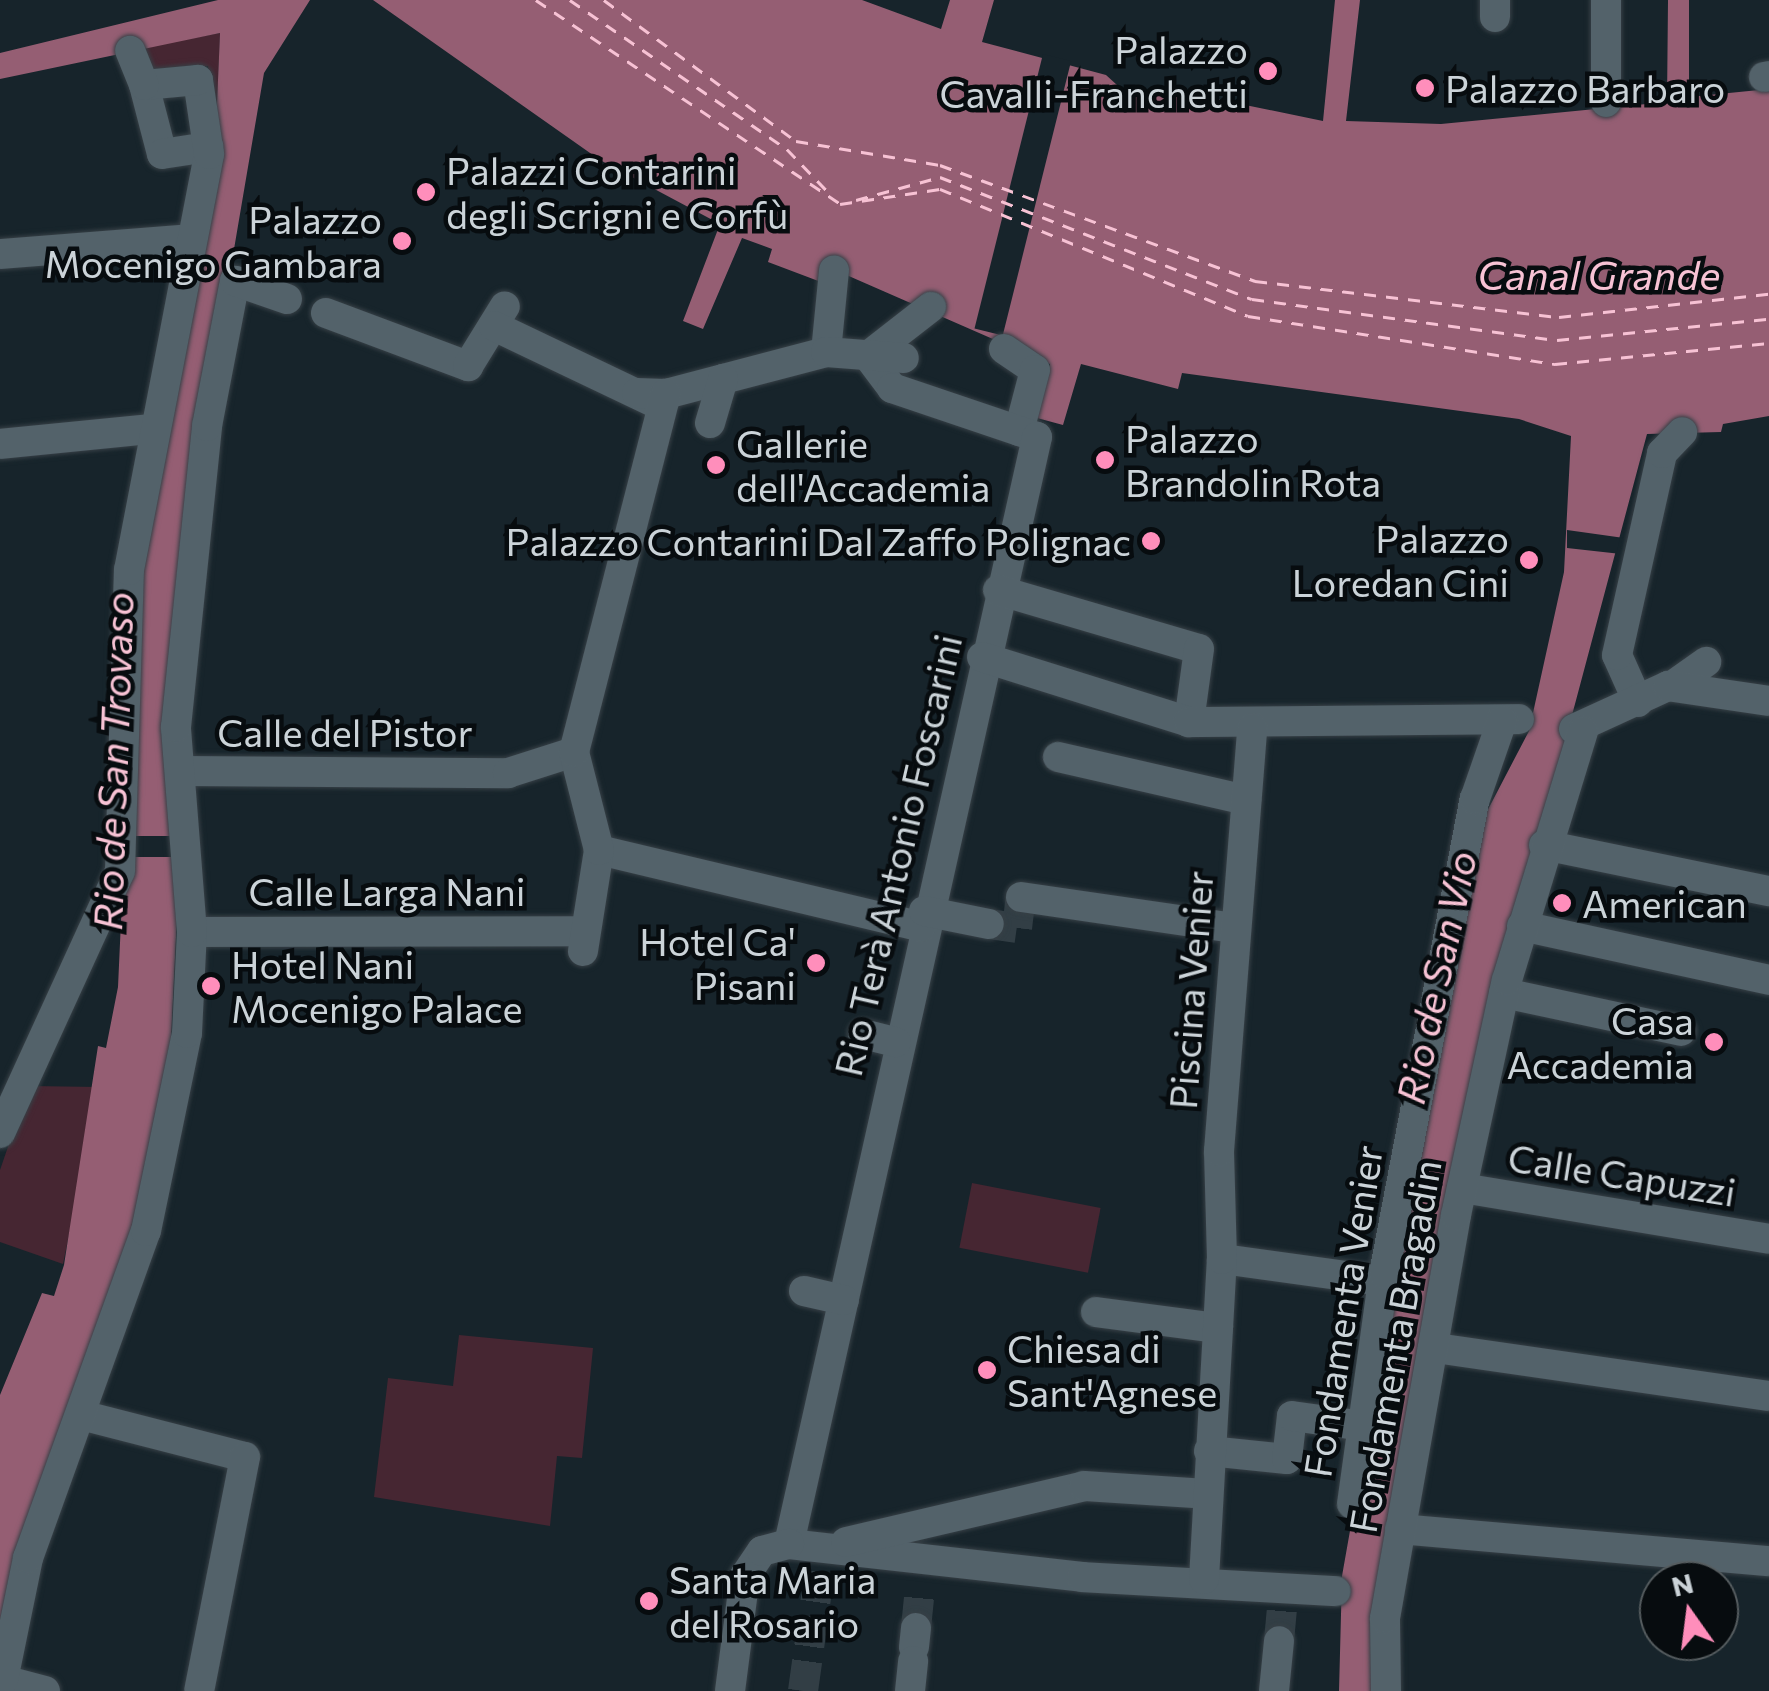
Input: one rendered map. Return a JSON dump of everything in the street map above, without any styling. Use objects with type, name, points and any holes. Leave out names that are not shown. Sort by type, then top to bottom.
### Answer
[{"type":"street","points":[[1606,0],[1606,102]]},
{"type":"street","points":[[130,51],[144,85],[162,154],[208,147]]},
{"type":"street","points":[[0,1133],[35,1037],[120,871],[129,570],[149,429],[177,342],[190,239],[208,147],[198,80],[144,85]]},
{"type":"street","points":[[0,254],[190,239]]},
{"type":"street","points":[[826,352],[834,270]]},
{"type":"street","points":[[45,1691],[3,1680],[28,1558],[146,1231],[187,1033],[192,932],[182,771],[182,616],[235,281],[287,299]]},
{"type":"street","points":[[868,356],[930,307]]},
{"type":"street","points":[[326,314],[468,366],[500,316],[654,397],[826,352],[904,358]]},
{"type":"street","points":[[868,356],[892,388],[1019,432],[1035,370],[1004,349]]},
{"type":"street","points":[[710,423],[724,379]]},
{"type":"street","points":[[654,397],[574,752],[594,841],[922,919],[989,924]]},
{"type":"street","points":[[0,444],[149,429]]},
{"type":"street","name":"Rio Terà Antonio Foscarini","points":[[775,1547],[843,1306],[922,919],[1037,438],[1019,432]]},
{"type":"street","points":[[1682,432],[1662,453],[1632,548],[1618,655],[1638,702],[1705,676],[1769,701]]},
{"type":"street","points":[[998,590],[1198,649],[1189,722]]},
{"type":"street","points":[[982,657],[1189,722],[1252,728]]},
{"type":"street","name":"Fondamenta Bragadin","points":[[1386,1691],[1385,1618],[1400,1529],[1436,1348],[1462,1188],[1504,993],[1578,730],[1638,702]]},
{"type":"street","name":"Fondamenta Venier","points":[[1252,728],[1511,720],[1475,799],[1382,1281],[1352,1504]]},
{"type":"street","name":"Piscina Venier","points":[[1204,1579],[1222,1259],[1234,928],[1252,728]]},
{"type":"street","name":"Calle del Pistor","points":[[182,771],[508,773],[574,752]]},
{"type":"street","points":[[1058,757],[1246,800]]},
{"type":"street","name":"Calle Larga Nani","points":[[192,932],[582,941],[594,841]]},
{"type":"street","points":[[1544,846],[1769,891]]},
{"type":"street","points":[[1021,897],[1234,928]]},
{"type":"street","points":[[1522,926],[1769,980]]},
{"type":"street","points":[[1504,993],[1681,1032]]},
{"type":"street","points":[[863,1034],[896,1042]]},
{"type":"street","name":"Calle Capuzzi","points":[[1462,1188],[1769,1239]]},
{"type":"street","points":[[1222,1259],[1382,1281]]},
{"type":"street","points":[[804,1291],[843,1306]]},
{"type":"street","points":[[1096,1312],[1218,1328]]},
{"type":"street","points":[[1436,1348],[1769,1396]]},
{"type":"street","points":[[80,1414],[245,1457],[199,1691]]},
{"type":"street","points":[[1209,1451],[1287,1459],[1278,1414],[1364,1426]]},
{"type":"street","points":[[730,1691],[746,1576],[775,1547],[823,1547],[1084,1486],[1206,1494]]},
{"type":"street","points":[[1400,1529],[1769,1561]]},
{"type":"street","points":[[823,1547],[922,1574],[1204,1579],[1336,1590]]},
{"type":"street","points":[[1274,1691],[1279,1641]]},
{"type":"shaded area","points":[[220,33],[216,132],[208,66],[155,76],[135,49]]},
{"type":"shaded area","points":[[29,1086],[99,1087],[63,1264],[0,1242],[0,1170]]},
{"type":"shaded area","points":[[972,1183],[1101,1208],[1088,1273],[959,1248]]},
{"type":"shaded area","points":[[459,1335],[593,1348],[582,1458],[557,1456],[550,1526],[374,1497],[388,1378],[453,1386]]},
{"type":"water","points":[[218,0],[310,0],[264,73],[200,449],[171,1039],[138,1224],[0,1669],[0,1395],[42,1293],[54,1296],[64,1265],[98,1046],[106,1048],[118,987],[137,569],[215,150],[220,33],[0,79],[0,53]]},
{"type":"water","name":"Canal Grande","points":[[373,0],[862,0],[941,29],[950,0],[994,0],[982,42],[1106,75],[1128,95],[1177,91],[1323,121],[1335,0],[1360,0],[1346,121],[1441,124],[1667,102],[1668,0],[1689,0],[1689,97],[1769,89],[1769,416],[1723,424],[1721,432],[1647,434],[1523,899],[1380,1691],[1339,1691],[1342,1576],[1472,840],[1529,731],[1564,572],[1571,436],[1519,419],[1182,373],[1178,389],[1081,364],[1063,425],[1037,418],[1050,364],[835,270],[821,282],[768,262],[772,249],[742,238],[703,329],[683,321],[720,224],[600,160]]},
{"type":"pier","points":[[1043,54],[1071,61],[1003,336],[975,329]]},
{"type":"pier","points":[[1567,530],[1624,538],[1621,554],[1567,548]]},
{"type":"pier","points":[[123,836],[187,836],[187,857],[123,857]]},
{"type":"ferry route","points":[[536,0],[839,203]]},
{"type":"ferry route","points":[[570,0],[787,149],[832,196]]},
{"type":"ferry route","points":[[604,0],[796,141],[940,165],[1255,281],[1559,317],[1769,294]]},
{"type":"ferry route","points":[[856,200],[940,177],[1252,299],[1557,340],[1769,319]]},
{"type":"ferry route","points":[[840,204],[940,189],[1248,316],[1555,364],[1769,343]]},
{"type":"tunnel","points":[[989,924],[1017,928],[1021,897]]},
{"type":"tunnel","points":[[803,1691],[823,1547]]},
{"type":"tunnel","points":[[1279,1641],[1284,1586]]},
{"type":"tunnel","points":[[916,1628],[920,1588]]},
{"type":"place","name":"Palazzo Cavalli-Franchetti","points":[[1268,71]]},
{"type":"place","name":"Palazzo Barbaro","points":[[1425,88]]},
{"type":"place","name":"Palazzi Contarini degli Scrigni e Corfù","points":[[426,192]]},
{"type":"place","name":"Palazzo Mocenigo Gambara","points":[[402,241]]},
{"type":"place","name":"Palazzo Brandolin Rota","points":[[1105,460]]},
{"type":"place","name":"Gallerie dell'Accademia","points":[[716,465]]},
{"type":"place","name":"Palazzo Contarini Dal Zaffo Polignac","points":[[1151,541]]},
{"type":"place","name":"Palazzo Loredan Cini","points":[[1529,560]]},
{"type":"place","name":"American","points":[[1562,903]]},
{"type":"place","name":"Hotel Ca' Pisani","points":[[816,963]]},
{"type":"place","name":"Hotel Nani Mocenigo Palace","points":[[211,986]]},
{"type":"place","name":"Casa Accademia","points":[[1714,1042]]},
{"type":"place","name":"Chiesa di Sant'Agnese","points":[[987,1370]]},
{"type":"place","name":"Santa Maria del Rosario","points":[[649,1601]]},
{"type":"water label","name":"Rio de San Trovaso","points":[[112,761]]},
{"type":"water label","name":"Rio de San Vio","points":[[1435,977]]}]
